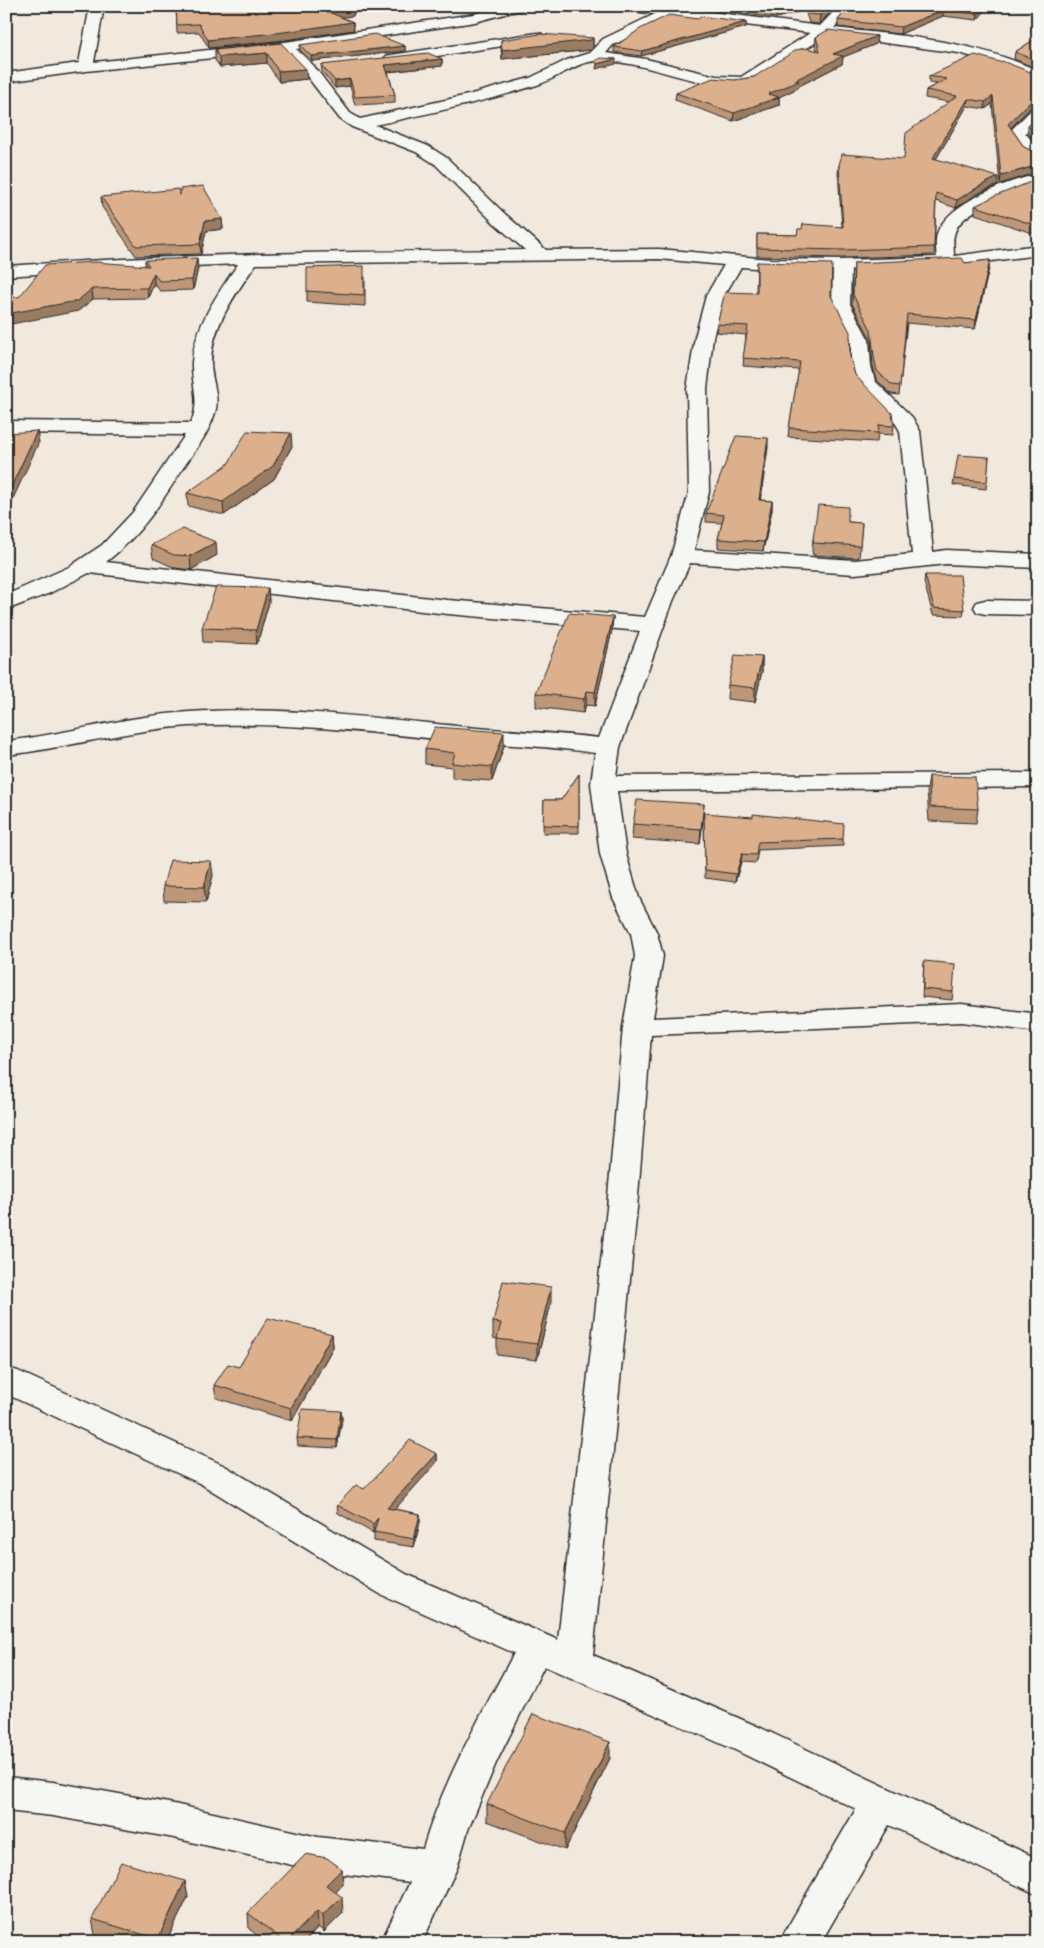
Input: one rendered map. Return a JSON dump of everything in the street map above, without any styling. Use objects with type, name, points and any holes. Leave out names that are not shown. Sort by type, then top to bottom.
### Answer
[{"type":"street","points":[[86,67],[97,6]]},
{"type":"street","points":[[6,78],[86,67],[284,46],[475,18],[518,6]]},
{"type":"street","points":[[627,6],[676,9],[822,32],[907,40],[974,51],[1017,66],[1038,76]]},
{"type":"street","points":[[358,124],[512,88],[537,80],[576,62],[594,57],[619,59],[720,81],[738,82],[748,80],[822,32],[847,6]]},
{"type":"street","points":[[594,57],[608,42],[676,9]]},
{"type":"street","points":[[376,60],[524,38],[554,37]]},
{"type":"street","points":[[589,42],[608,42]]},
{"type":"street","points":[[284,46],[308,68],[345,116],[358,124],[422,149],[441,161],[499,218],[542,256]]},
{"type":"street","points":[[308,68],[327,66]]},
{"type":"street","points":[[1038,111],[1017,132],[1022,140],[1038,156]]},
{"type":"street","points":[[946,262],[945,234],[950,222],[984,201],[1038,179]]},
{"type":"street","points":[[6,271],[123,262],[251,258],[659,254],[771,264],[842,265],[946,262],[1038,250]]},
{"type":"street","points":[[6,603],[61,579],[99,557],[118,540],[153,501],[199,429],[206,406],[202,360],[208,334],[222,300],[251,258]]},
{"type":"street","points":[[574,1663],[587,1551],[610,1299],[622,1208],[637,1027],[649,956],[644,933],[626,898],[613,854],[603,784],[608,747],[682,556],[699,492],[697,389],[704,337],[715,296],[736,260]]},
{"type":"street","points":[[842,265],[841,304],[860,340],[861,366],[866,383],[905,422],[910,432],[923,559]]},
{"type":"street","points":[[6,427],[199,429]]},
{"type":"street","points":[[682,556],[855,568],[923,559],[970,557],[1038,561]]},
{"type":"street","points":[[84,566],[448,607],[654,625]]},
{"type":"street","points":[[985,607],[1038,608]]},
{"type":"street","points":[[6,748],[63,741],[154,722],[244,717],[345,721],[473,736],[523,737],[608,747]]},
{"type":"street","points":[[603,784],[1038,780]]},
{"type":"street","points":[[637,1027],[962,1013],[1038,1023]]},
{"type":"street","points":[[6,1380],[213,1475],[394,1584],[746,1738],[1038,1878]]},
{"type":"street","points":[[401,1942],[437,1868],[448,1830],[477,1763],[535,1647]]},
{"type":"street","points":[[6,1794],[53,1799],[174,1821],[318,1854],[437,1868]]},
{"type":"street","points":[[799,1942],[881,1803]]},
{"type":"building","points":[[176,6],[353,6],[353,8],[326,11],[353,22],[208,40],[199,24],[177,25]]},
{"type":"building","points":[[752,6],[787,6],[776,9]]},
{"type":"building","points":[[807,6],[828,6],[820,15],[809,14]]},
{"type":"building","points":[[850,6],[984,6],[978,14],[943,10],[901,27],[838,20]]},
{"type":"building","points":[[669,15],[698,19],[700,16],[746,22],[642,51],[614,47],[640,29]]},
{"type":"building","points":[[828,30],[877,36],[833,54],[843,56],[795,80],[799,81],[768,94],[779,97],[734,113],[676,93],[713,78],[735,80],[754,77],[796,50],[805,48],[820,51],[816,37]]},
{"type":"building","points":[[375,34],[405,46],[311,56],[300,45]]},
{"type":"building","points":[[540,34],[593,38],[591,40],[502,50],[501,40]]},
{"type":"building","points":[[1038,37],[1038,61],[1015,52]]},
{"type":"building","points":[[281,43],[306,69],[278,71],[267,53],[219,57],[215,50]]},
{"type":"building","points":[[428,53],[442,59],[385,65],[395,95],[355,97],[350,79],[335,81],[321,65]]},
{"type":"building","points":[[975,55],[1002,61],[1038,75],[1038,97],[1033,99],[1008,124],[1024,147],[1038,155],[1038,165],[1001,176],[993,96],[985,102],[968,99],[933,158],[998,177],[957,200],[936,193],[934,247],[843,250],[757,248],[757,234],[797,235],[798,229],[802,229],[803,224],[843,227],[839,165],[842,154],[904,159],[906,133],[957,96],[926,90],[947,79],[929,76]]},
{"type":"building","points":[[600,58],[616,59],[597,64],[595,61]]},
{"type":"building","points":[[6,99],[12,99],[6,106]]},
{"type":"building","points":[[1038,116],[1038,136],[1028,126]]},
{"type":"building","points":[[1038,179],[1038,226],[975,206],[993,197]]},
{"type":"building","points":[[203,186],[222,219],[205,221],[200,244],[136,246],[101,197],[178,189],[180,195],[180,189]]},
{"type":"building","points":[[197,258],[192,280],[159,281],[154,273],[147,288],[92,289],[77,301],[6,314],[6,297],[19,297],[45,265],[95,262],[149,266],[145,260]]},
{"type":"building","points":[[962,258],[965,263],[990,260],[976,320],[907,314],[900,386],[892,385],[877,371],[871,330],[853,295],[854,263]]},
{"type":"building","points":[[757,262],[832,264],[831,296],[850,332],[850,357],[855,375],[892,413],[894,426],[879,425],[878,433],[789,428],[800,362],[743,358],[748,326],[717,324],[725,292],[757,293]]},
{"type":"building","points":[[364,266],[364,295],[307,291],[307,268]]},
{"type":"building","points":[[37,431],[6,498],[6,433]]},
{"type":"building","points":[[247,431],[291,433],[273,466],[223,502],[187,493],[228,464]]},
{"type":"building","points":[[736,436],[768,438],[759,500],[772,501],[764,542],[718,539],[724,515],[706,513]]},
{"type":"building","points":[[958,455],[989,457],[987,482],[954,479]]},
{"type":"building","points":[[818,505],[848,507],[848,522],[862,523],[860,546],[814,543]]},
{"type":"building","points":[[183,529],[216,542],[190,556],[174,555],[151,545]]},
{"type":"building","points":[[925,575],[960,575],[964,610],[934,608]]},
{"type":"building","points":[[216,587],[268,588],[256,630],[202,628]]},
{"type":"building","points":[[569,613],[613,617],[595,692],[587,691],[584,699],[536,693]]},
{"type":"building","points":[[735,655],[762,657],[755,688],[728,685]]},
{"type":"building","points":[[435,727],[504,732],[492,767],[452,763],[455,753],[425,749]]},
{"type":"building","points":[[579,774],[579,826],[543,825],[544,800],[561,800]]},
{"type":"building","points":[[929,776],[975,777],[978,809],[930,807]]},
{"type":"building","points":[[637,800],[704,804],[701,829],[633,824]]},
{"type":"building","points":[[704,813],[753,817],[753,814],[844,824],[843,839],[758,842],[756,855],[742,854],[736,874],[705,870]]},
{"type":"building","points":[[170,860],[211,861],[204,887],[163,886]]},
{"type":"building","points":[[924,961],[955,964],[953,992],[923,989]]},
{"type":"building","points":[[503,1281],[551,1287],[537,1344],[497,1339],[501,1323],[493,1322]]},
{"type":"building","points":[[268,1318],[332,1334],[291,1408],[214,1385],[228,1364],[239,1367]]},
{"type":"building","points":[[302,1409],[341,1411],[337,1440],[297,1438]]},
{"type":"building","points":[[410,1440],[437,1454],[387,1508],[420,1514],[414,1539],[374,1532],[378,1518],[373,1524],[337,1505],[356,1485],[364,1489]]},
{"type":"building","points":[[533,1714],[610,1742],[565,1833],[487,1804]]},
{"type":"building","points":[[306,1854],[327,1858],[342,1869],[326,1885],[342,1897],[323,1915],[317,1911],[285,1942],[248,1913]]},
{"type":"building","points":[[121,1862],[185,1881],[158,1939],[92,1919]]}]
